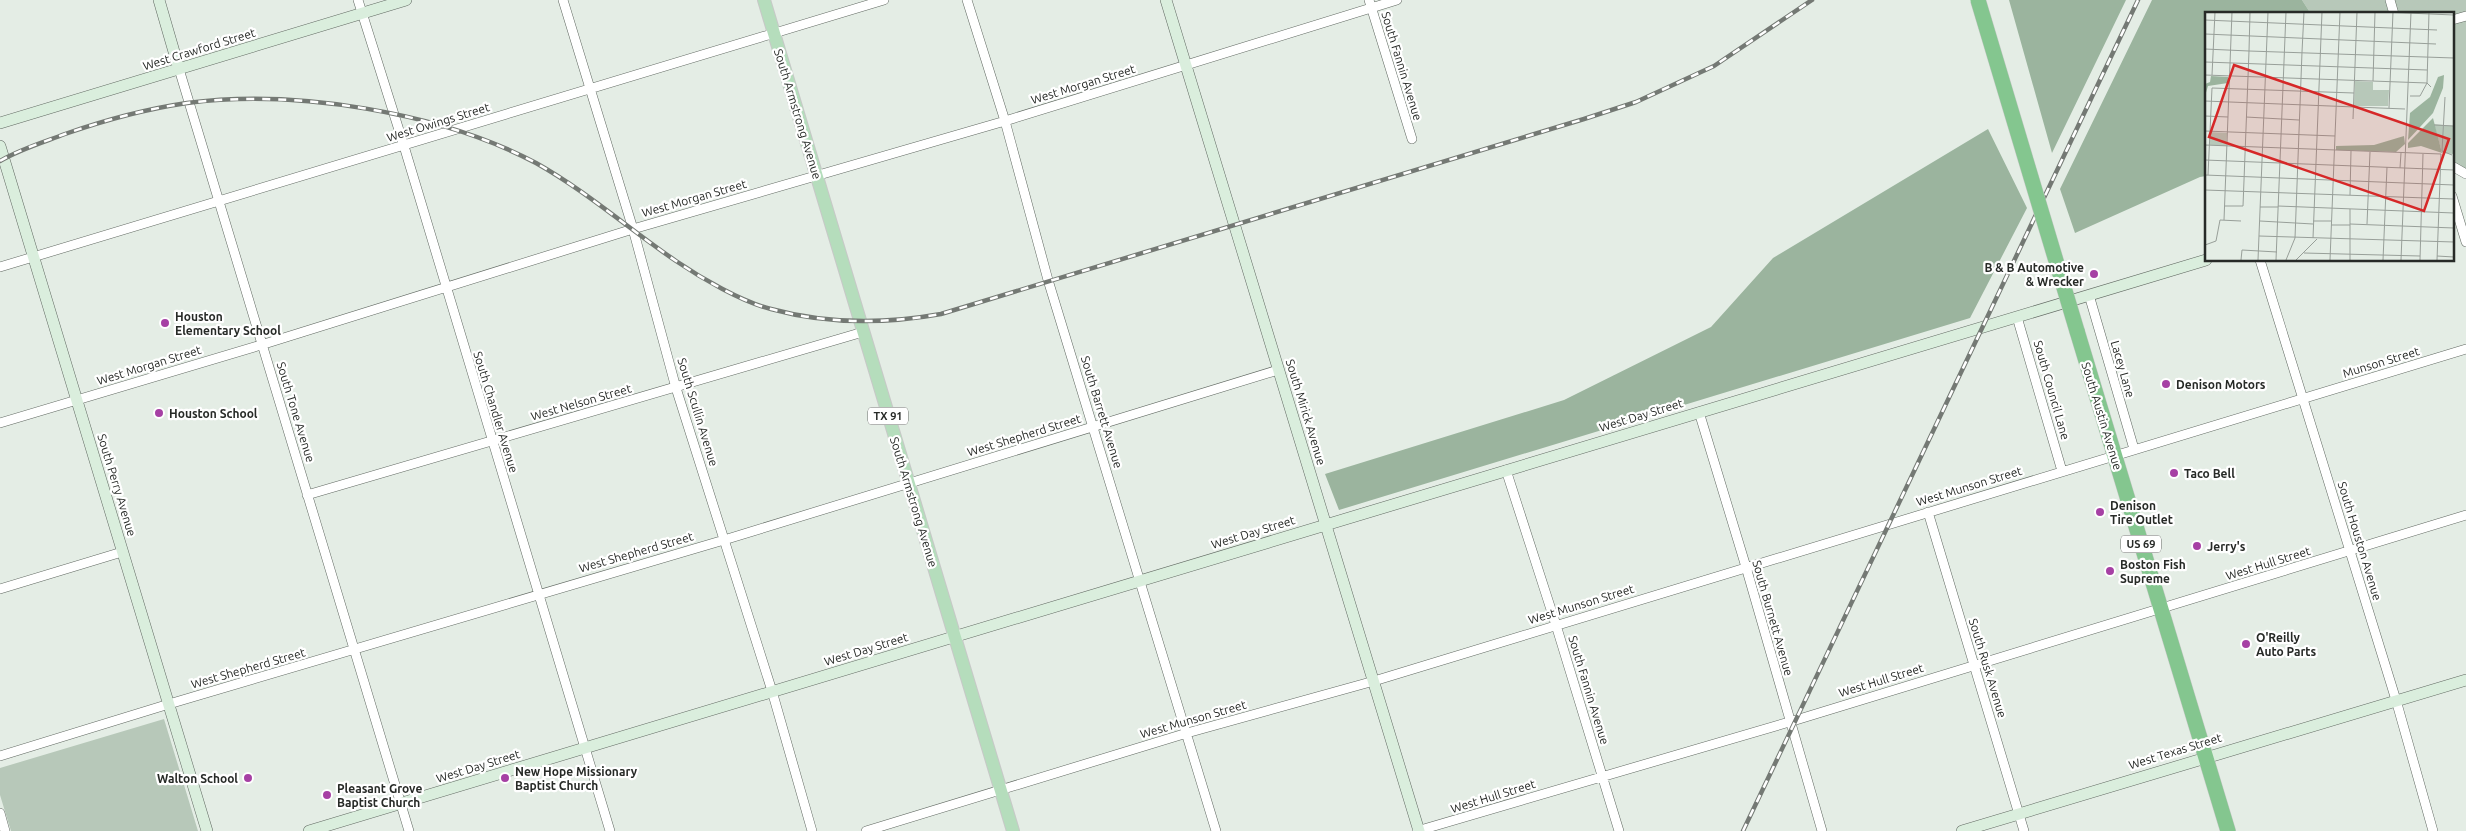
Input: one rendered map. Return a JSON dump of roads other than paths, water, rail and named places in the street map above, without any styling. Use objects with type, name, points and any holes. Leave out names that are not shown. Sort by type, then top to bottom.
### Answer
[{"type":"highway","name":"South Austin Avenue","points":[[1978,0],[2228,831]]},
{"type":"main road","name":"South Armstrong Avenue","points":[[764,0],[1013,831]]},
{"type":"street","name":"South Tone Avenue","points":[[159,0],[306,495],[409,831]]},
{"type":"street","name":"South Chandler Avenue","points":[[358,0],[404,146],[610,831]]},
{"type":"street","name":"West Crawford Street","points":[[0,123],[406,0]]},
{"type":"street","name":"South Scullin Avenue","points":[[563,0],[633,229],[676,388],[772,691],[812,831]]},
{"type":"street","name":"West Owings Street","points":[[0,267],[33,255],[404,146],[884,0]]},
{"type":"street","name":"South Barrett Avenue","points":[[967,0],[1006,121],[1048,280],[1216,831]]},
{"type":"street","name":"South Mirick Avenue","points":[[1166,0],[1418,831]]},
{"type":"street","name":"West Morgan Street","points":[[0,423],[261,345],[445,286],[633,229],[1006,121],[1370,4],[1397,0]]},
{"type":"street","name":"South Fannin Avenue","points":[[1370,4],[1412,139]]},
{"type":"street","name":"South Perry Avenue","points":[[0,146],[207,831]]},
{"type":"street","points":[[2454,167],[2466,174]]},
{"type":"street","points":[[2454,203],[2466,242]]},
{"type":"street","name":"West Day Street","points":[[309,831],[2205,260]]},
{"type":"street","name":"South Houston Avenue","points":[[2260,261],[2351,551],[2433,831]]},
{"type":"street","name":"Lacey Lane","points":[[2089,295],[2134,449]]},
{"type":"street","name":"South Council Lane","points":[[2017,317],[2062,471]]},
{"type":"street","name":"West Nelson Street","points":[[306,495],[863,332]]},
{"type":"street","name":"Munson Street","points":[[2303,399],[2466,349]]},
{"type":"street","name":"West Shepherd Street","points":[[0,756],[168,704],[724,540],[1278,370]]},
{"type":"street","name":"West Munson Street","points":[[866,831],[1187,734],[1374,681],[2303,399]]},
{"type":"street","name":"South Burnett Avenue","points":[[1698,412],[1746,567],[1789,722],[1822,831]]},
{"type":"street","name":"South Fannin Avenue","points":[[1506,470],[1619,831]]},
{"type":"street","name":"South Rusk Avenue","points":[[1928,512],[2024,831]]},
{"type":"street","name":"West Hull Street","points":[[1418,831],[1789,722],[1973,664],[2466,516]]},
{"type":"street","points":[[0,589],[122,552]]},
{"type":"street","name":"West Texas Street","points":[[1962,831],[2205,756],[2466,680]]},
{"type":"street","points":[[0,813],[5,831]]},
{"type":"railway","points":[[0,161],[32,146],[95,124],[172,105],[229,99],[274,99],[320,102],[366,109],[412,118],[456,130],[498,145],[536,163],[607,210],[686,268],[747,301],[771,309],[813,318],[856,321],[899,320],[941,314],[1636,102],[1714,66],[1812,0]]},
{"type":"railway","points":[[1743,831],[2138,0]]},
{"type":"place","name":"B & B Automotive & Wrecker","points":[[2094,274]]},
{"type":"place","name":"Houston Elementary School","points":[[165,323]]},
{"type":"place","name":"Denison Motors","points":[[2166,384]]},
{"type":"place","name":"Houston School","points":[[159,413]]},
{"type":"place","name":"Taco Bell","points":[[2174,473]]},
{"type":"place","name":"Denison Tire Outlet","points":[[2100,512]]},
{"type":"place","name":"Jerry's","points":[[2197,546]]},
{"type":"place","name":"Boston Fish Supreme","points":[[2110,571]]},
{"type":"place","name":"O'Reilly Auto Parts","points":[[2246,644]]},
{"type":"place","name":"Walton School","points":[[248,778]]},
{"type":"place","name":"New Hope Missionary Baptist Church","points":[[505,778]]},
{"type":"place","name":"Pleasant Grove Baptist Church","points":[[327,795]]}]
